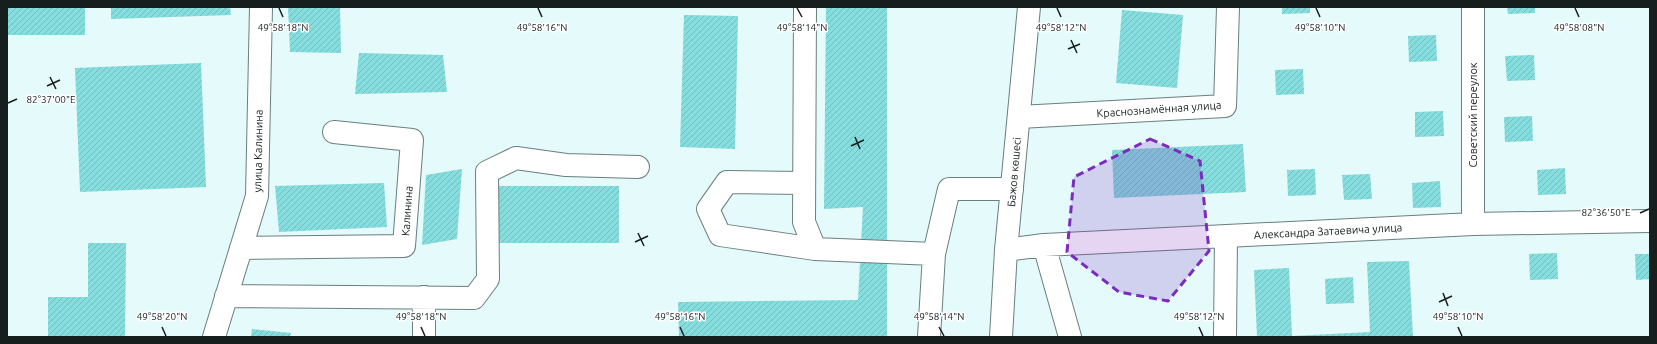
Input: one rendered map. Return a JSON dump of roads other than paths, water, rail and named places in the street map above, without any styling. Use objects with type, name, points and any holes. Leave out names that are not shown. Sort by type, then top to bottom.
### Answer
[{"type":"street","name":"улица Калинина","points":[[214,337],[257,196],[261,7]]},
{"type":"street","points":[[805,7],[804,222],[815,249]]},
{"type":"street","name":"Бажов көшесі","points":[[1002,337],[1006,250],[1029,7]]},
{"type":"street","name":"Краснознамённая улица","points":[[1019,117],[1226,106],[1228,7]]},
{"type":"street","name":"Советский переулок","points":[[1473,7],[1473,224]]},
{"type":"street","name":"Калинина","points":[[242,248],[404,246],[412,140],[334,132]]},
{"type":"street","points":[[226,296],[474,298],[488,279],[487,172],[516,158],[566,165],[638,167]]},
{"type":"street","points":[[804,183],[727,182],[708,209],[720,235],[815,249],[934,254]]},
{"type":"street","points":[[928,337],[934,254],[949,190],[1012,189]]},
{"type":"street","name":"Александра Затаевича улица","points":[[1006,250],[1044,244],[1473,224],[1650,221]]},
{"type":"street","points":[[1225,337],[1226,236]]},
{"type":"street","points":[[1044,244],[1070,337]]},
{"type":"street","points":[[424,297],[424,337]]}]
